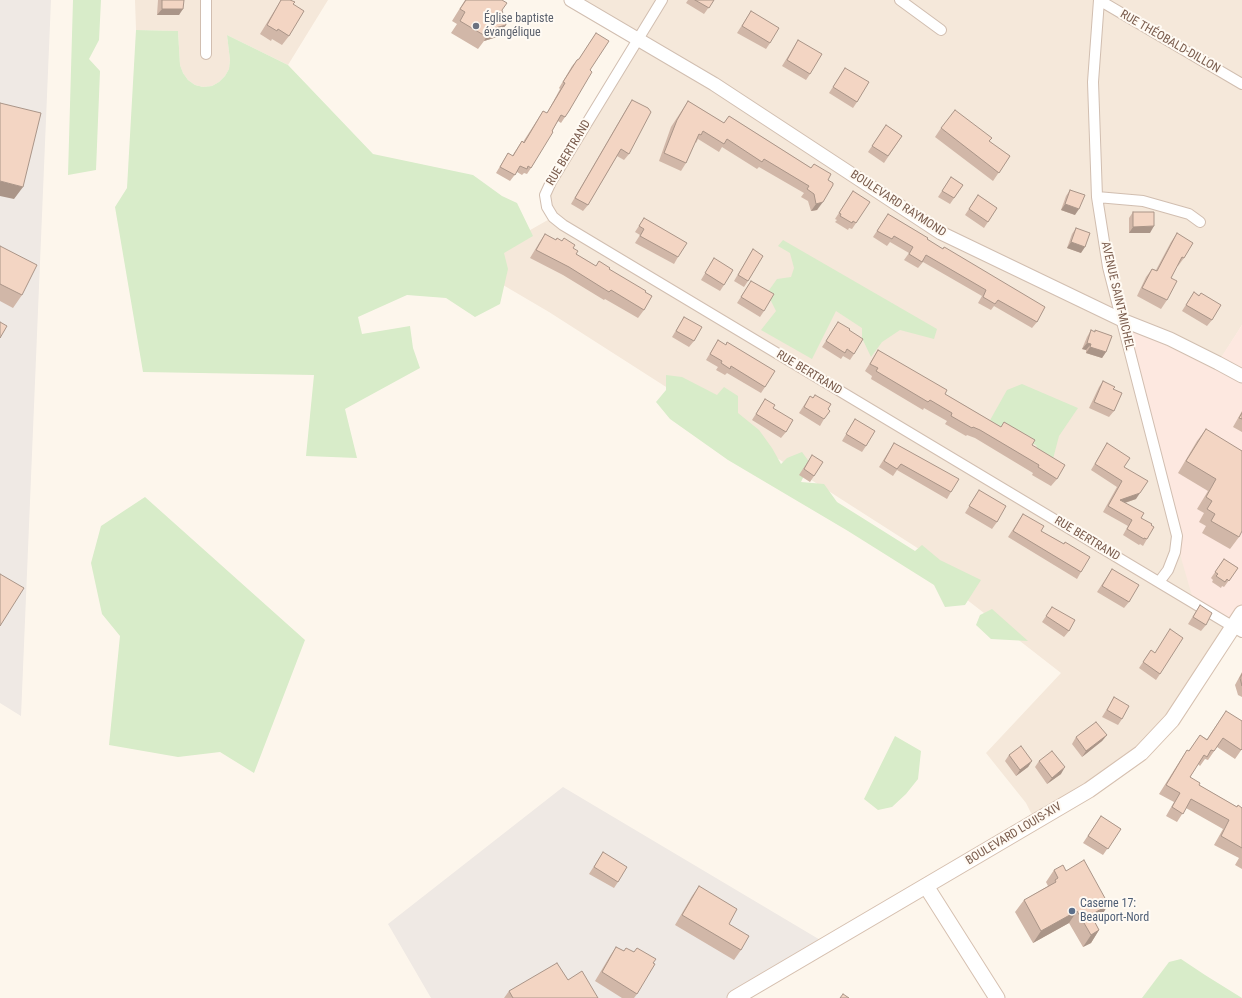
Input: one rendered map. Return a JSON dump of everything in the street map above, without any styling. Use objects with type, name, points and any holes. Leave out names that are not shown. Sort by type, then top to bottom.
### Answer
[{"type":"main road","name":"BOULEVARD LOUIS-XIV","points":[[735,998],[1089,790],[1141,753],[1172,720],[1238,629],[1242,613]]},
{"type":"main road","points":[[926,886],[997,998]]},
{"type":"street","points":[[206,0],[206,54]]},
{"type":"street","name":"BOULEVARD RAYMOND","points":[[571,0],[714,84],[941,233],[1122,320],[1170,339],[1218,362],[1242,376]]},
{"type":"street","name":"RUE BERTRAND","points":[[662,0],[551,182],[545,195],[547,207],[553,217],[577,234],[1238,629]]},
{"type":"street","points":[[900,0],[941,30]]},
{"type":"street","name":"RUE THÉOBALD-DILLON","points":[[1099,0],[1242,84]]},
{"type":"street","name":"AVENUE SAINT-MICHEL","points":[[1099,0],[1093,82],[1097,197],[1108,268],[1177,536],[1175,552],[1168,570],[1159,582]]},
{"type":"street","points":[[1097,197],[1143,201],[1189,214],[1200,222]]},
{"type":"shaded area","points":[[0,0],[51,0],[21,716],[0,703]]},
{"type":"shaded area","points":[[135,0],[328,0],[288,65],[227,35],[230,60],[229,69],[219,82],[212,86],[203,87],[195,85],[188,80],[183,73],[180,65],[178,31],[136,30]]},
{"type":"shaded area","points":[[571,0],[1242,0],[1242,325],[1218,363],[1233,627],[1141,753],[1035,821],[1026,803],[986,753],[1061,673],[966,599],[969,581],[549,312],[469,265],[553,217],[545,195],[638,40]]},
{"type":"shaded area","points":[[1122,320],[1218,362],[1242,325],[1242,632],[1194,603],[1157,474]]},
{"type":"shaded area","points":[[563,787],[827,944],[734,998],[431,998],[388,924]]},
{"type":"green space","points":[[73,0],[101,0],[99,40],[89,59],[100,71],[96,170],[68,175]]},
{"type":"green space","points":[[136,30],[178,31],[180,65],[183,73],[188,80],[195,85],[203,87],[212,86],[219,82],[229,69],[230,60],[227,35],[288,65],[373,154],[473,175],[502,196],[517,203],[533,236],[504,253],[508,269],[500,304],[475,317],[446,298],[407,295],[358,317],[362,334],[410,326],[413,348],[420,368],[345,409],[357,458],[306,456],[314,375],[143,372],[115,207],[127,188]]},
{"type":"green space","points":[[783,240],[937,329],[934,339],[900,330],[882,342],[871,357],[862,338],[862,328],[836,311],[812,359],[761,330],[776,311],[767,293],[777,279],[791,277],[794,268],[790,253],[778,246]]},
{"type":"green space","points":[[666,375],[682,377],[717,395],[724,387],[738,396],[738,413],[759,430],[781,464],[787,458],[802,452],[810,463],[801,482],[824,484],[837,502],[915,551],[922,545],[940,560],[981,580],[965,605],[945,607],[934,585],[848,531],[728,460],[670,419],[656,402],[666,390]]},
{"type":"green space","points":[[1022,384],[1078,408],[1059,436],[1053,459],[1042,462],[1036,445],[1008,434],[989,422],[1007,390]]},
{"type":"green space","points":[[145,497],[305,640],[254,773],[220,752],[178,757],[109,745],[120,636],[102,614],[91,563],[101,526]]},
{"type":"green space","points":[[992,609],[1028,641],[991,639],[976,625],[980,615]]},
{"type":"green space","points":[[895,736],[921,751],[918,779],[906,794],[892,807],[878,810],[864,799]]},
{"type":"green space","points":[[1181,959],[1242,998],[1142,998],[1169,962]]},
{"type":"building","points":[[162,0],[184,0],[183,9],[162,9]]},
{"type":"building","points":[[281,0],[290,0],[295,2],[293,4],[304,11],[289,36],[278,29],[277,31],[267,25]]},
{"type":"building","points":[[466,0],[502,0],[507,3],[502,10],[506,25],[491,29],[487,37],[460,21],[465,12],[460,9]]},
{"type":"building","points":[[695,0],[714,0],[709,8]]},
{"type":"building","points":[[751,11],[779,28],[770,43],[742,26]]},
{"type":"building","points":[[596,33],[609,41],[590,70],[592,72],[569,111],[565,117],[561,115],[552,131],[553,132],[531,168],[528,166],[527,169],[520,166],[515,175],[500,167],[508,153],[513,156],[522,141],[524,143],[543,111],[547,113],[565,83],[563,82]]},
{"type":"building","points":[[798,40],[822,54],[810,74],[787,60]]},
{"type":"building","points":[[845,68],[869,82],[857,102],[833,87]]},
{"type":"building","points":[[632,100],[648,108],[651,112],[629,154],[621,149],[588,205],[575,198]]},
{"type":"building","points":[[688,101],[724,123],[729,116],[811,168],[814,164],[831,174],[828,180],[833,183],[833,185],[823,202],[816,204],[814,194],[807,189],[809,186],[764,159],[762,162],[727,139],[724,144],[703,131],[701,135],[699,134],[686,163],[664,153],[677,120]]},
{"type":"building","points":[[0,103],[41,113],[23,187],[0,181]]},
{"type":"building","points":[[955,110],[992,138],[989,141],[1010,156],[999,173],[941,128]]},
{"type":"building","points":[[886,125],[902,136],[888,156],[872,146]]},
{"type":"building","points":[[951,177],[963,185],[954,198],[942,191]]},
{"type":"building","points":[[1070,190],[1085,195],[1079,209],[1065,204]]},
{"type":"building","points":[[853,191],[870,202],[856,223],[853,221],[852,223],[840,216],[841,214],[839,213]]},
{"type":"building","points":[[978,195],[997,208],[988,222],[969,209]]},
{"type":"building","points":[[1133,212],[1154,212],[1154,226],[1133,227]]},
{"type":"building","points":[[888,214],[928,238],[927,239],[943,249],[944,247],[946,248],[1045,307],[1037,322],[998,300],[995,304],[983,297],[986,290],[926,255],[922,262],[909,254],[913,247],[894,236],[892,239],[877,231]]},
{"type":"building","points":[[644,218],[687,243],[678,257],[640,236],[644,229],[639,226]]},
{"type":"building","points":[[1076,228],[1090,233],[1085,247],[1071,242]]},
{"type":"building","points":[[1177,233],[1193,243],[1184,258],[1182,257],[1171,278],[1177,281],[1167,300],[1142,288],[1152,269],[1157,271]]},
{"type":"building","points":[[545,234],[556,240],[557,238],[562,241],[564,238],[575,245],[573,248],[578,251],[576,254],[596,266],[599,261],[610,268],[609,269],[646,291],[645,292],[652,296],[644,310],[611,290],[609,292],[569,267],[536,250]]},
{"type":"building","points":[[0,246],[37,265],[22,295],[0,284]]},
{"type":"building","points":[[753,249],[763,256],[748,281],[738,275]]},
{"type":"building","points":[[714,258],[733,270],[724,285],[705,273]]},
{"type":"building","points":[[751,281],[774,294],[764,311],[741,297]]},
{"type":"building","points":[[1194,292],[1199,296],[1201,293],[1221,305],[1212,320],[1186,305]]},
{"type":"building","points":[[684,317],[702,327],[694,341],[676,331]]},
{"type":"building","points":[[0,322],[7,326],[0,338]]},
{"type":"building","points":[[838,322],[863,339],[854,354],[847,349],[845,353],[826,341]]},
{"type":"building","points":[[1091,330],[1112,336],[1106,352],[1090,347],[1091,344],[1087,343]]},
{"type":"building","points":[[718,340],[726,345],[727,342],[775,371],[765,387],[731,366],[730,369],[721,363],[722,361],[710,354]]},
{"type":"building","points":[[878,350],[947,390],[945,394],[1001,427],[1004,422],[1035,440],[1032,445],[1065,465],[1057,479],[1038,467],[1039,465],[980,430],[973,427],[972,428],[951,416],[952,413],[930,400],[928,402],[876,371],[878,368],[870,364]]},
{"type":"building","points":[[1103,381],[1115,387],[1113,389],[1122,393],[1114,411],[1094,402]]},
{"type":"building","points":[[815,395],[831,404],[828,409],[830,411],[824,419],[804,407],[810,396],[813,398]]},
{"type":"building","points":[[765,399],[775,405],[773,408],[793,420],[786,432],[756,414]]},
{"type":"building","points":[[855,419],[875,431],[866,446],[846,434]]},
{"type":"building","points":[[1206,429],[1242,451],[1242,531],[1239,537],[1211,521],[1215,514],[1207,509],[1212,501],[1206,497],[1216,479],[1186,461]]},
{"type":"building","points":[[894,443],[959,479],[951,492],[901,464],[897,469],[884,461]]},
{"type":"building","points":[[1107,443],[1130,458],[1124,467],[1148,481],[1140,493],[1120,500],[1144,513],[1141,518],[1152,524],[1151,525],[1154,527],[1147,539],[1144,539],[1127,529],[1132,520],[1108,506],[1122,481],[1095,464]]},
{"type":"building","points":[[812,455],[823,462],[814,476],[804,469]]},
{"type":"building","points":[[979,490],[1006,506],[997,522],[969,506]]},
{"type":"building","points":[[1023,514],[1044,526],[1041,531],[1064,544],[1065,542],[1090,557],[1081,572],[1013,531]]},
{"type":"building","points":[[1224,559],[1238,568],[1229,581],[1227,579],[1225,582],[1216,576],[1218,574],[1215,572]]},
{"type":"building","points":[[1112,569],[1139,585],[1129,602],[1102,586]]},
{"type":"building","points":[[0,574],[24,588],[0,626]]},
{"type":"building","points":[[1200,605],[1212,613],[1206,625],[1193,617]]},
{"type":"building","points":[[1052,607],[1075,620],[1069,631],[1046,616]]},
{"type":"building","points":[[1170,629],[1183,638],[1160,674],[1143,662],[1151,650],[1155,653]]},
{"type":"building","points":[[1242,674],[1242,686],[1240,678]]},
{"type":"building","points":[[1114,697],[1129,706],[1122,719],[1107,710]]},
{"type":"building","points":[[1226,711],[1242,721],[1242,749],[1241,750],[1223,738],[1214,751],[1211,750],[1207,757],[1204,755],[1190,777],[1200,783],[1199,785],[1237,807],[1238,805],[1242,808],[1242,848],[1221,836],[1229,820],[1191,799],[1183,814],[1172,807],[1180,793],[1166,785],[1187,750],[1189,751],[1200,735],[1207,740]]},
{"type":"building","points":[[1096,722],[1107,735],[1086,751],[1076,737]]},
{"type":"building","points":[[1021,746],[1032,761],[1020,770],[1009,755]]},
{"type":"building","points":[[1052,751],[1065,767],[1052,778],[1039,761]]},
{"type":"building","points":[[1101,816],[1121,829],[1108,849],[1088,836]]},
{"type":"building","points":[[603,852],[627,867],[618,882],[594,867]]},
{"type":"building","points":[[1084,860],[1108,905],[1091,915],[1099,930],[1091,935],[1077,911],[1041,931],[1024,900],[1056,882],[1055,880],[1058,878],[1054,870],[1063,865],[1066,871]]},
{"type":"building","points":[[699,886],[737,909],[729,924],[749,936],[741,950],[682,915]]},
{"type":"building","points":[[616,947],[624,951],[626,948],[634,952],[637,948],[656,959],[653,963],[655,964],[637,994],[602,972]]},
{"type":"building","points":[[557,963],[568,980],[582,971],[598,998],[513,998],[509,991]]},
{"type":"building","points":[[843,994],[849,998],[840,998]]},
{"type":"place","name":"Église baptiste évangélique","points":[[476,26]]},
{"type":"place","name":"Caserne 17: Beauport-Nord","points":[[1072,911]]}]
